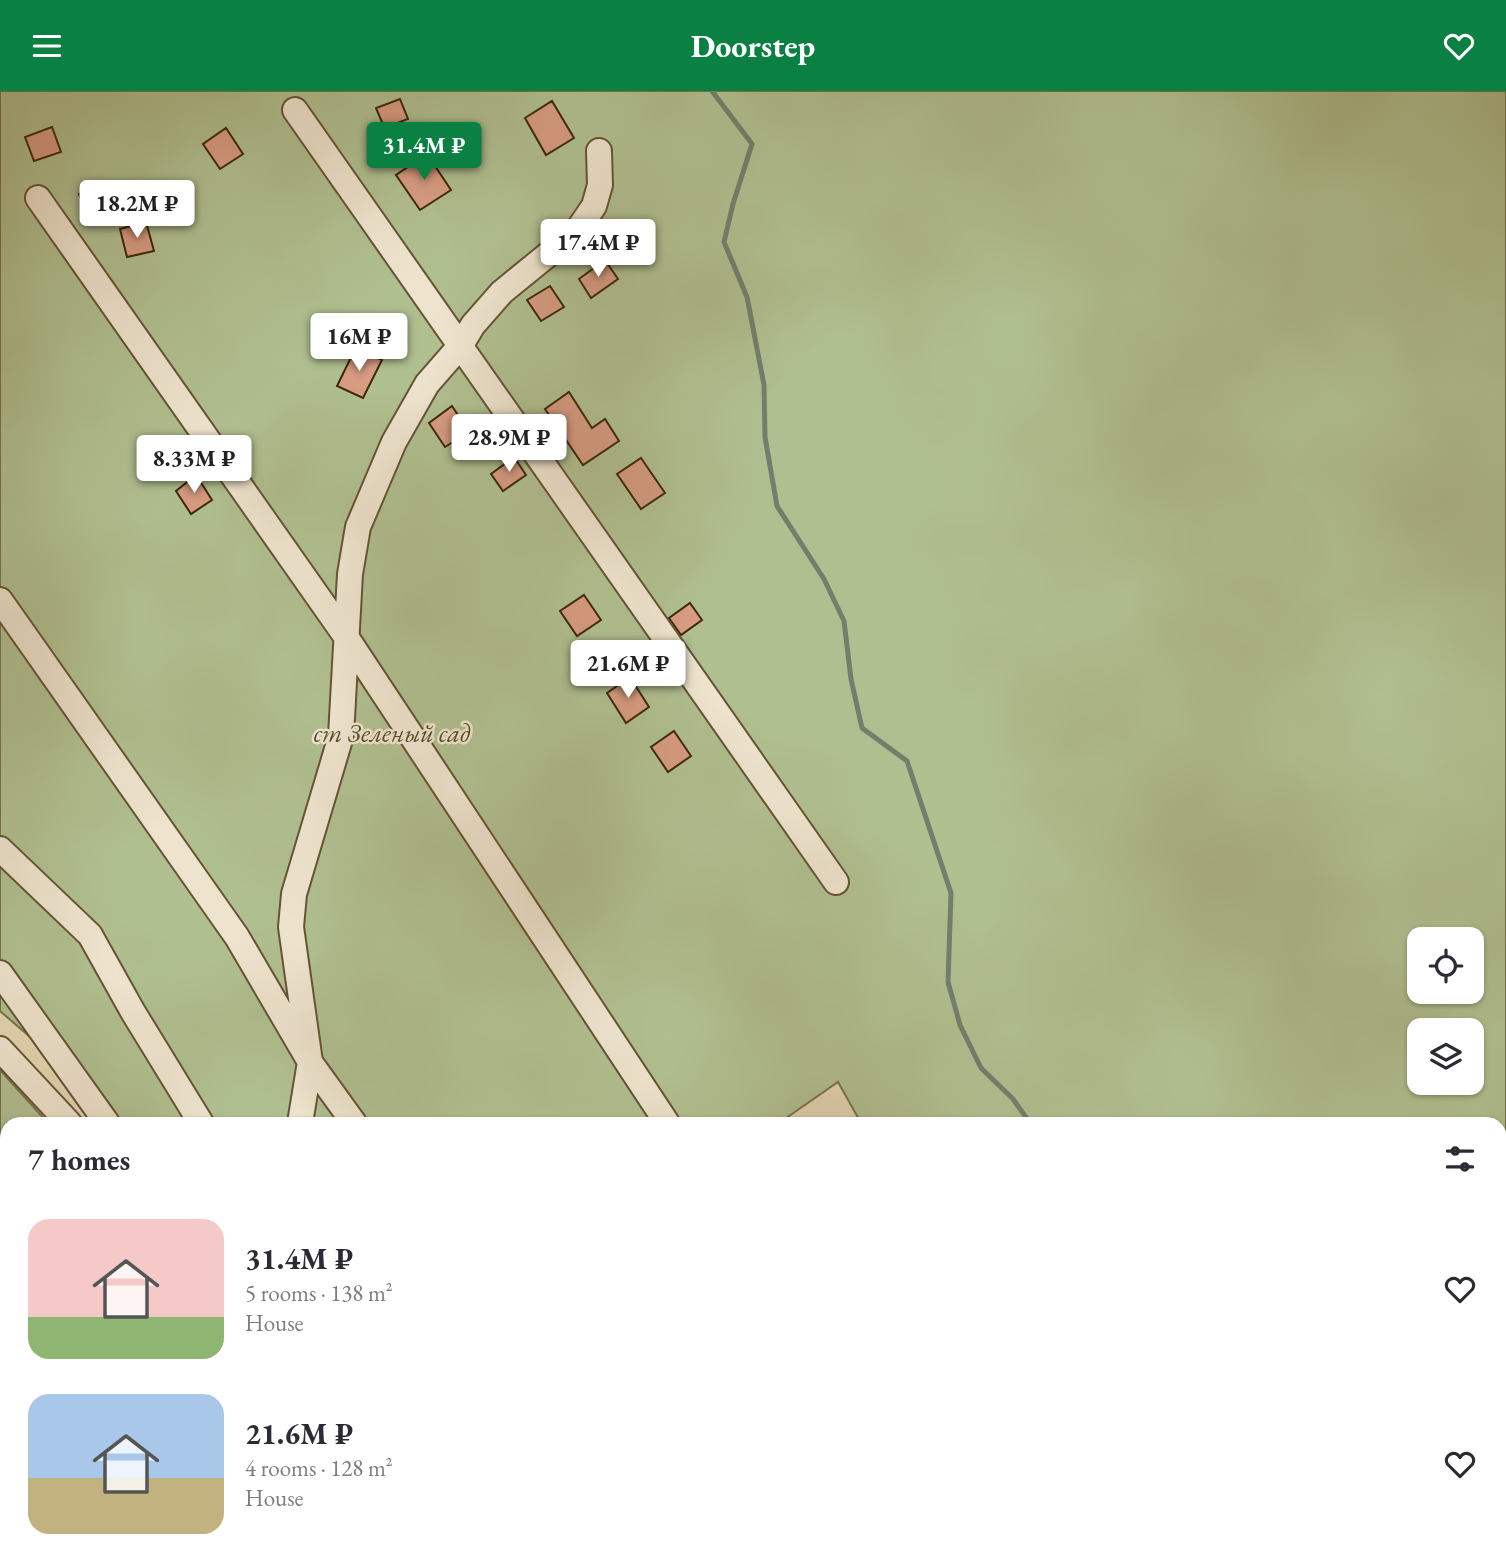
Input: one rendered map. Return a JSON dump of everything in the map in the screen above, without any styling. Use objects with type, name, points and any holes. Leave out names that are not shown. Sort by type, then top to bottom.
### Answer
[{"type":"street","points":[[295,110],[836,882]]},
{"type":"street","points":[[301,1117],[310,1062],[291,927],[295,894],[341,736],[350,574],[358,527],[394,442],[427,384],[502,292],[578,230],[594,206],[600,185],[599,151]]},
{"type":"street","points":[[38,198],[347,638],[663,1117]]},
{"type":"street","points":[[0,600],[237,937],[310,1062],[350,1117]]},
{"type":"street","points":[[0,849],[90,935],[197,1117]]},
{"type":"street","points":[[0,973],[103,1117]]},
{"type":"street","points":[[0,1049],[63,1117]]},
{"type":"green space","name":"ст Зеленый сад","points":[[0,91],[1506,91],[1506,1117],[858,1117],[838,1082],[788,1117],[118,1117],[101,1095],[88,1087],[0,1011]]},
{"type":"green space","points":[[0,1070],[43,1117],[0,1117]]},
{"type":"building","points":[[400,99],[408,119],[397,123],[404,140],[382,150],[374,131],[384,127],[376,108]]},
{"type":"building","points":[[552,101],[574,138],[546,155],[525,118]]},
{"type":"building","points":[[52,127],[61,152],[34,161],[25,137]]},
{"type":"building","points":[[226,128],[243,154],[220,169],[203,144]]},
{"type":"building","points":[[427,154],[451,190],[420,210],[396,175]]},
{"type":"building","points":[[102,183],[112,210],[90,220],[79,194]]},
{"type":"building","points":[[146,222],[154,251],[127,257],[120,229]]},
{"type":"building","points":[[605,260],[618,279],[591,298],[579,279]]},
{"type":"building","points":[[550,286],[564,307],[541,321],[527,300]]},
{"type":"building","points":[[356,347],[382,360],[363,398],[337,386]]},
{"type":"building","points":[[569,392],[592,428],[605,419],[619,441],[583,465],[545,409]]},
{"type":"building","points":[[452,406],[469,432],[445,447],[429,423]]},
{"type":"building","points":[[514,457],[526,475],[503,491],[491,474]]},
{"type":"building","points":[[641,458],[665,493],[641,509],[617,474]]},
{"type":"building","points":[[196,475],[212,500],[191,514],[176,491]]},
{"type":"building","points":[[584,595],[601,620],[577,636],[560,611]]},
{"type":"building","points":[[690,603],[702,620],[681,635],[669,618]]},
{"type":"building","points":[[630,677],[649,707],[626,723],[607,693]]},
{"type":"building","points":[[674,731],[691,756],[668,772],[651,747]]},
{"type":"waterway","points":[[712,91],[752,144],[724,242],[747,297],[764,385],[765,437],[777,506],[824,579],[844,621],[851,679],[862,728],[907,761],[951,893],[948,982],[960,1025],[981,1068],[1013,1099],[1026,1117]]}]
